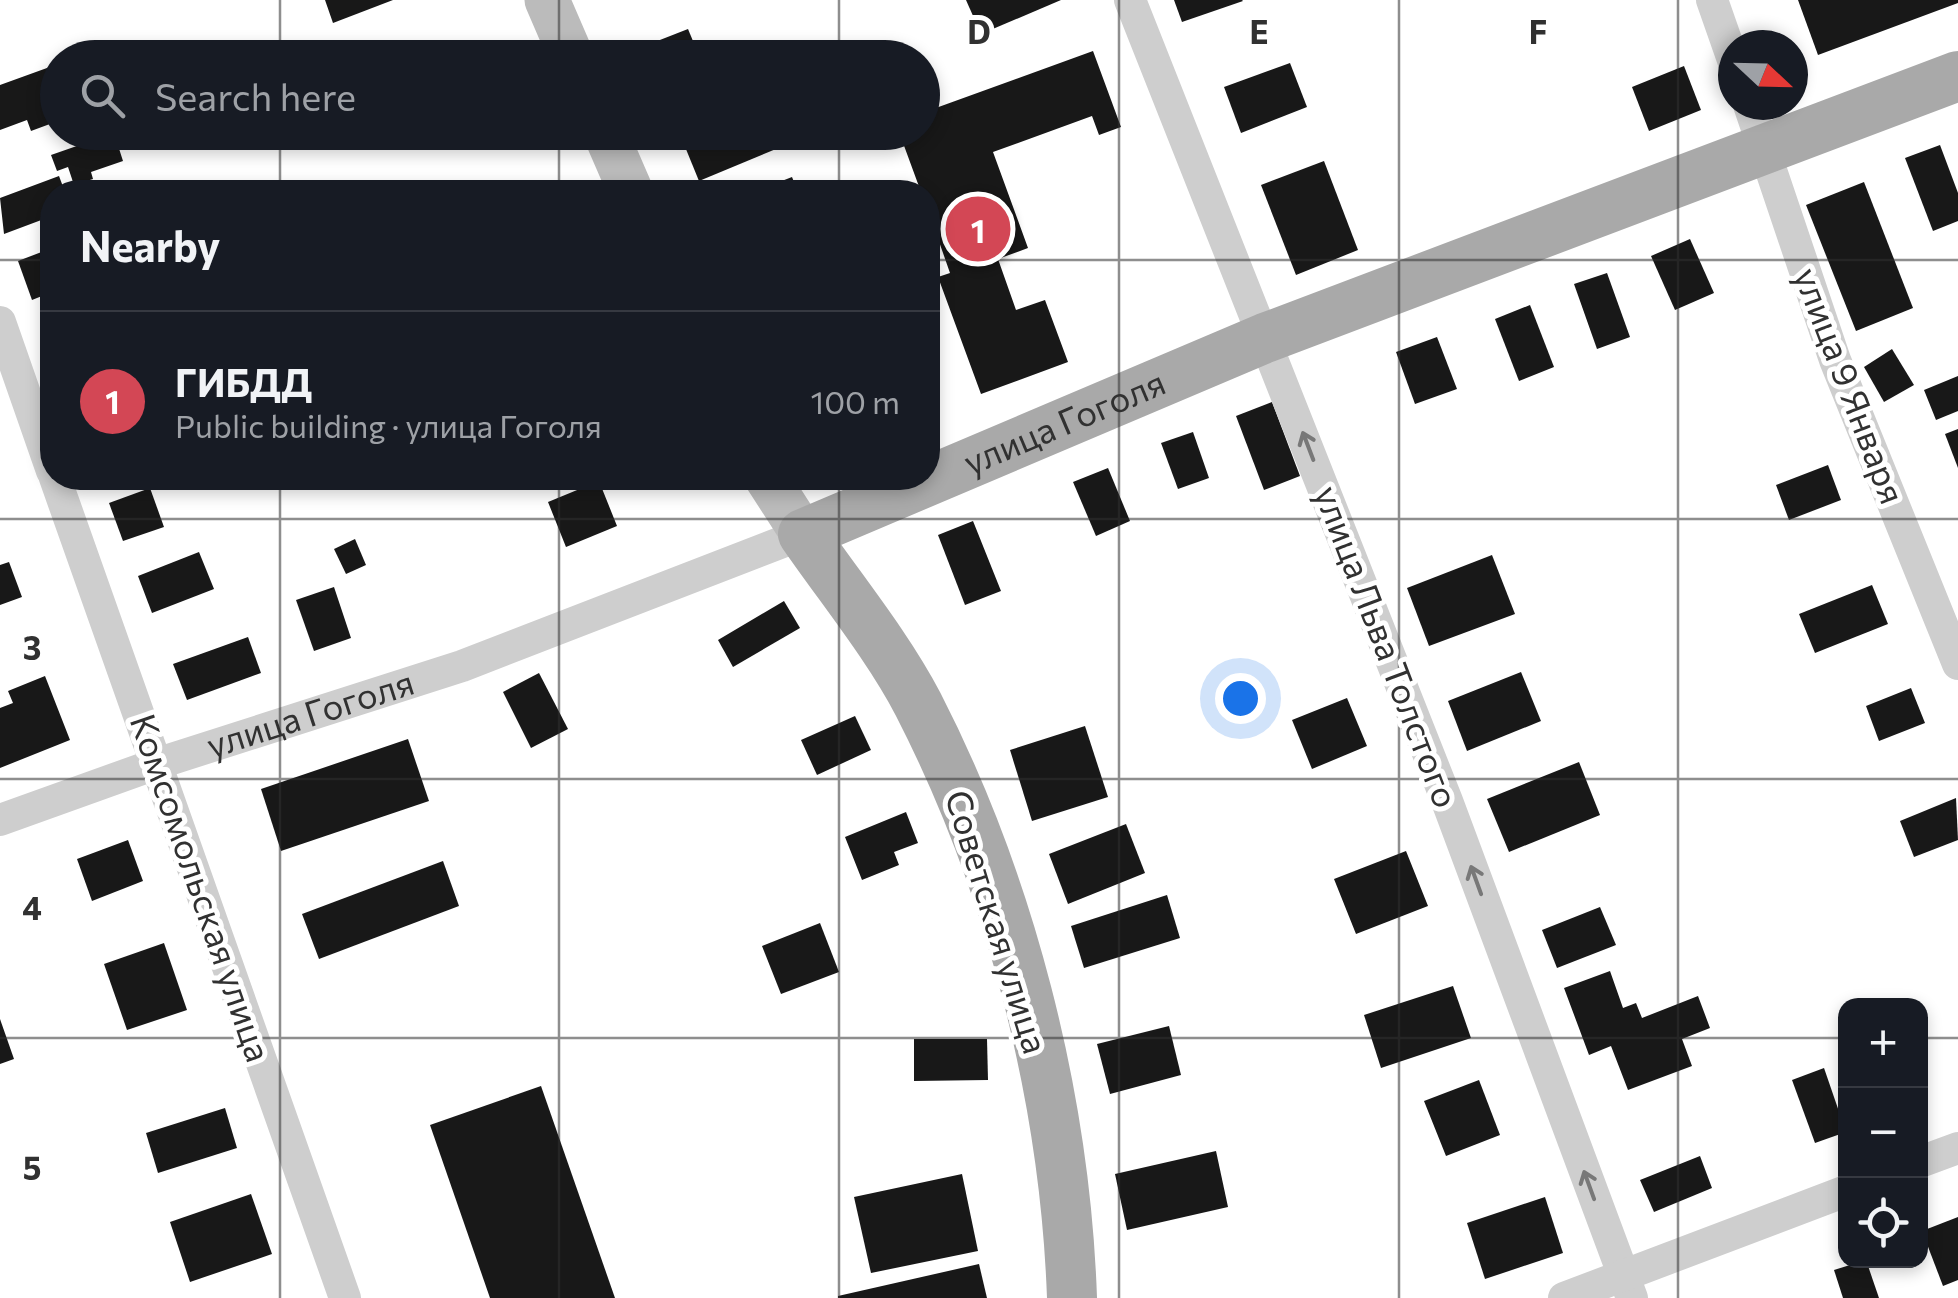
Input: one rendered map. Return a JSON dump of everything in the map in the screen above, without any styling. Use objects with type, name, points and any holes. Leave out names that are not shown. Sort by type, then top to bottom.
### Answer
[{"type":"main road","points":[[547,0],[564,40]]},
{"type":"main road","name":"улица Гоголя","points":[[940,476],[1756,126],[1958,76]]},
{"type":"main road","points":[[613,150],[626,180]]},
{"type":"main road","name":"Советская улица","points":[[775,490],[916,701],[972,819],[1029,1006],[1056,1144],[1072,1298]]},
{"type":"main road","name":"улица Гоголя","points":[[803,534],[907,490]]},
{"type":"street","name":"улица Льва Толстого","points":[[1130,0],[1446,801],[1627,1287]]},
{"type":"street","points":[[1712,0],[1722,30]]},
{"type":"street","name":"улица 9 Января","points":[[1756,126],[1835,360],[1958,664]]},
{"type":"street","name":"Комсомольская улица","points":[[0,322],[40,435]]},
{"type":"street","name":"Комсомольская улица","points":[[60,490],[345,1298]]},
{"type":"street","name":"улица Гоголя","points":[[0,820],[156,764],[462,666],[803,534]]},
{"type":"street","points":[[1928,1159],[1958,1148]]},
{"type":"street","points":[[1564,1298],[1627,1287],[1838,1195]]},
{"type":"building","points":[[325,0],[393,0],[333,23]]},
{"type":"building","points":[[966,0],[1061,0],[981,34]]},
{"type":"building","points":[[1174,0],[1242,0],[1243,1],[1182,22]]},
{"type":"building","points":[[1798,0],[1958,0],[1958,3],[1818,55]]},
{"type":"building","points":[[688,29],[693,40],[660,40]]},
{"type":"building","points":[[1093,51],[1121,127],[1099,135],[1092,116],[993,152],[1028,248],[998,259],[1016,310],[1045,300],[1068,362],[981,394],[940,282],[940,276],[950,273],[940,244],[940,180],[917,180],[906,150],[940,150],[940,106]]},
{"type":"building","points":[[1290,63],[1307,107],[1241,133],[1224,87]]},
{"type":"building","points":[[1684,66],[1701,110],[1649,131],[1632,87]]},
{"type":"building","points":[[40,71],[40,128],[31,131],[27,120],[0,130],[0,85]]},
{"type":"building","points":[[1940,145],[1958,193],[1958,221],[1933,231],[1905,158]]},
{"type":"building","points":[[65,150],[119,150],[123,161],[91,172],[93,179],[72,180],[68,167],[57,171],[51,155]]},
{"type":"building","points":[[686,150],[774,150],[701,180]]},
{"type":"building","points":[[1324,161],[1358,250],[1296,275],[1261,185]]},
{"type":"building","points":[[1864,182],[1913,308],[1856,331],[1806,205]]},
{"type":"building","points":[[40,183],[40,220],[4,234],[0,198]]},
{"type":"building","points":[[1690,239],[1714,293],[1675,310],[1651,256]]},
{"type":"building","points":[[40,253],[40,297],[32,300],[18,261]]},
{"type":"building","points":[[1607,273],[1630,337],[1597,349],[1574,284]]},
{"type":"building","points":[[1530,305],[1554,367],[1519,381],[1495,319]]},
{"type":"building","points":[[1437,337],[1457,389],[1415,404],[1396,352]]},
{"type":"building","points":[[1892,349],[1914,385],[1884,402],[1864,367]]},
{"type":"building","points":[[1958,376],[1958,411],[1936,420],[1924,390]]},
{"type":"building","points":[[1272,402],[1300,476],[1264,490],[1236,416]]},
{"type":"building","points":[[1958,429],[1958,468],[1945,434]]},
{"type":"building","points":[[1193,432],[1209,478],[1178,489],[1161,443]]},
{"type":"building","points":[[1828,465],[1841,500],[1789,520],[1776,485]]},
{"type":"building","points":[[1108,468],[1130,521],[1096,536],[1073,482]]},
{"type":"building","points":[[151,490],[164,527],[123,541],[109,503]]},
{"type":"building","points":[[577,490],[603,490],[617,526],[566,547],[548,502]]},
{"type":"building","points":[[973,521],[1001,591],[965,605],[938,535]]},
{"type":"building","points":[[355,539],[366,565],[346,574],[334,549]]},
{"type":"building","points":[[199,552],[214,589],[152,613],[138,576]]},
{"type":"building","points":[[1492,555],[1515,614],[1429,646],[1407,588]]},
{"type":"building","points":[[9,562],[22,597],[0,605],[0,565]]},
{"type":"building","points":[[1872,585],[1888,624],[1815,653],[1799,614]]},
{"type":"building","points":[[334,587],[351,638],[314,651],[296,600]]},
{"type":"building","points":[[784,601],[800,628],[733,667],[718,640]]},
{"type":"building","points":[[248,637],[261,673],[187,700],[173,664]]},
{"type":"building","points":[[1521,672],[1541,721],[1467,751],[1448,701]]},
{"type":"building","points":[[539,673],[568,729],[531,748],[503,692]]},
{"type":"building","points":[[45,676],[70,740],[0,768],[0,708],[13,703],[8,691]]},
{"type":"building","points":[[1911,688],[1925,723],[1879,741],[1866,706]]},
{"type":"building","points":[[1347,698],[1367,746],[1312,769],[1292,720]]},
{"type":"building","points":[[855,716],[871,750],[817,775],[801,740]]},
{"type":"building","points":[[1085,726],[1108,797],[1032,821],[1010,750]]},
{"type":"building","points":[[408,739],[429,801],[281,851],[261,789]]},
{"type":"building","points":[[1579,762],[1600,815],[1509,852],[1487,799]]},
{"type":"building","points":[[1956,798],[1958,840],[1914,857],[1900,821]]},
{"type":"building","points":[[906,812],[918,843],[894,852],[899,865],[862,880],[845,837]]},
{"type":"building","points":[[1126,824],[1145,873],[1068,904],[1049,854]]},
{"type":"building","points":[[128,840],[143,881],[92,901],[77,859]]},
{"type":"building","points":[[1406,851],[1428,906],[1356,934],[1334,879]]},
{"type":"building","points":[[443,861],[459,906],[319,959],[302,914]]},
{"type":"building","points":[[1167,895],[1180,938],[1084,968],[1071,926]]},
{"type":"building","points":[[1600,907],[1616,945],[1557,968],[1542,930]]},
{"type":"building","points":[[820,923],[839,972],[781,994],[762,946]]},
{"type":"building","points":[[164,943],[187,1010],[127,1030],[104,964]]},
{"type":"building","points":[[1610,971],[1623,1008],[1636,1003],[1642,1018],[1698,996],[1710,1028],[1682,1039],[1692,1066],[1628,1090],[1611,1046],[1589,1055],[1564,988]]},
{"type":"building","points":[[1453,986],[1471,1038],[1381,1068],[1364,1015]]},
{"type":"building","points":[[0,1019],[14,1059],[0,1064]]},
{"type":"building","points":[[1169,1026],[1181,1075],[1110,1094],[1097,1044]]},
{"type":"building","points":[[914,1039],[987,1039],[988,1080],[914,1081]]},
{"type":"building","points":[[1824,1068],[1838,1109],[1838,1135],[1815,1143],[1792,1080]]},
{"type":"building","points":[[1479,1080],[1500,1135],[1446,1156],[1424,1101]]},
{"type":"building","points":[[541,1086],[615,1298],[490,1298],[430,1125]]},
{"type":"building","points":[[225,1108],[237,1148],[158,1173],[146,1133]]},
{"type":"building","points":[[1216,1151],[1228,1207],[1127,1230],[1115,1174]]},
{"type":"building","points":[[1700,1156],[1712,1188],[1654,1212],[1640,1180]]},
{"type":"building","points":[[962,1174],[978,1251],[871,1273],[854,1197]]},
{"type":"building","points":[[251,1194],[272,1254],[190,1282],[170,1222]]},
{"type":"building","points":[[1545,1197],[1563,1253],[1485,1279],[1467,1223]]},
{"type":"building","points":[[1958,1217],[1958,1280],[1943,1286],[1928,1247],[1928,1229]]},
{"type":"building","points":[[979,1264],[987,1298],[838,1298],[838,1296]]},
{"type":"building","points":[[1869,1268],[1879,1298],[1843,1298],[1834,1270]]},
{"type":"place","name":"ГИБДД","points":[[978,229]]}]
